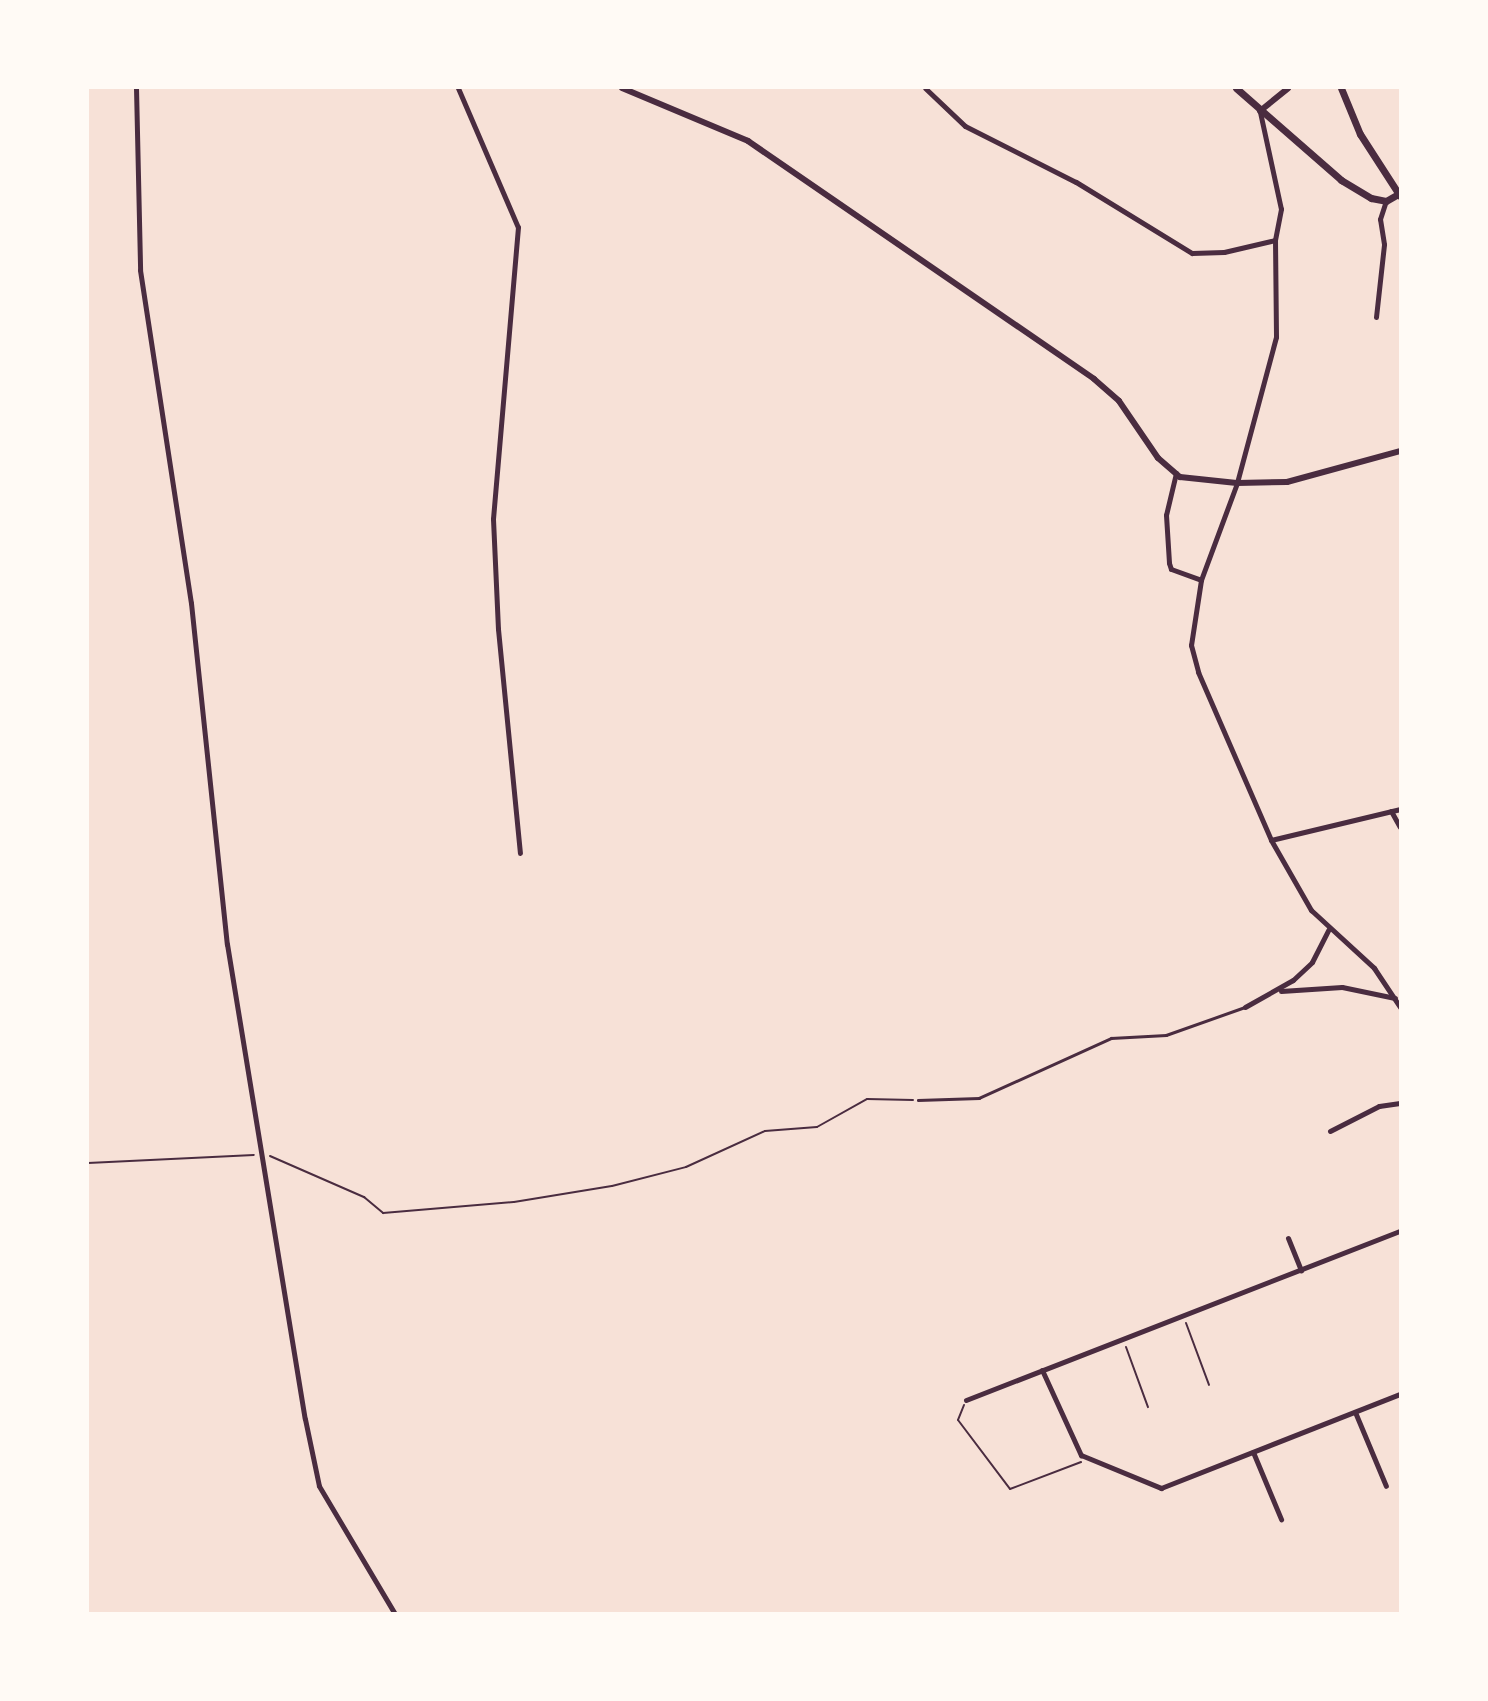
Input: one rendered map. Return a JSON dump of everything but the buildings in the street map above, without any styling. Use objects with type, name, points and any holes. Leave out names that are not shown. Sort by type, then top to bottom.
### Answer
[{"type":"main road","points":[[1236,88],[1260,112],[1341,180],[1371,198],[1386,201],[1399,195],[1360,134],[1341,88]]},
{"type":"street","points":[[136,88],[140,270],[191,603],[227,944],[261,1155],[315,1473],[395,1614]]},
{"type":"street","points":[[458,88],[518,227],[493,519],[499,641],[520,853]]},
{"type":"street","points":[[622,88],[748,141],[1094,379],[1119,401],[1158,458],[1175,473],[1192,481],[1287,482],[1401,451]]},
{"type":"street","points":[[925,88],[965,126],[1076,182],[1192,254],[1214,254],[1275,240]]},
{"type":"street","points":[[1288,88],[1260,112],[1281,209],[1275,240],[1276,337],[1237,483],[1201,580],[1191,645],[1198,672],[1271,841],[1311,910],[1328,930],[1374,968],[1401,1007]]},
{"type":"street","points":[[1376,317],[1384,244],[1380,219],[1386,201]]},
{"type":"street","points":[[1175,473],[1166,515],[1169,563],[1171,569],[1201,580]]},
{"type":"street","points":[[1271,841],[1401,809]]},
{"type":"street","points":[[1391,811],[1401,827]]},
{"type":"street","points":[[1245,1007],[1280,991],[1312,962],[1328,930]]},
{"type":"street","points":[[1280,991],[1342,987],[1396,999]]},
{"type":"street","points":[[1330,1131],[1379,1105],[1401,1103]]},
{"type":"street","points":[[966,1400],[1401,1231]]},
{"type":"street","points":[[1288,1238],[1301,1270]]},
{"type":"street","points":[[1042,1370],[1076,1450],[1088,1459],[1161,1488],[1401,1394]]},
{"type":"street","points":[[1355,1412],[1386,1486]]},
{"type":"street","points":[[1253,1452],[1281,1519]]},
{"type":"lane","points":[[918,1100],[979,1098],[1101,1041],[1166,1035],[1245,1007]]},
{"type":"path","points":[[88,1163],[261,1155],[285,1160],[364,1197],[383,1213],[514,1202],[612,1186],[687,1167],[765,1131],[817,1127],[867,1099],[918,1100]]},
{"type":"path","points":[[1183,1316],[1209,1385]]},
{"type":"path","points":[[1123,1339],[1148,1407]]},
{"type":"path","points":[[966,1400],[958,1420],[1010,1489],[1088,1459]]}]
